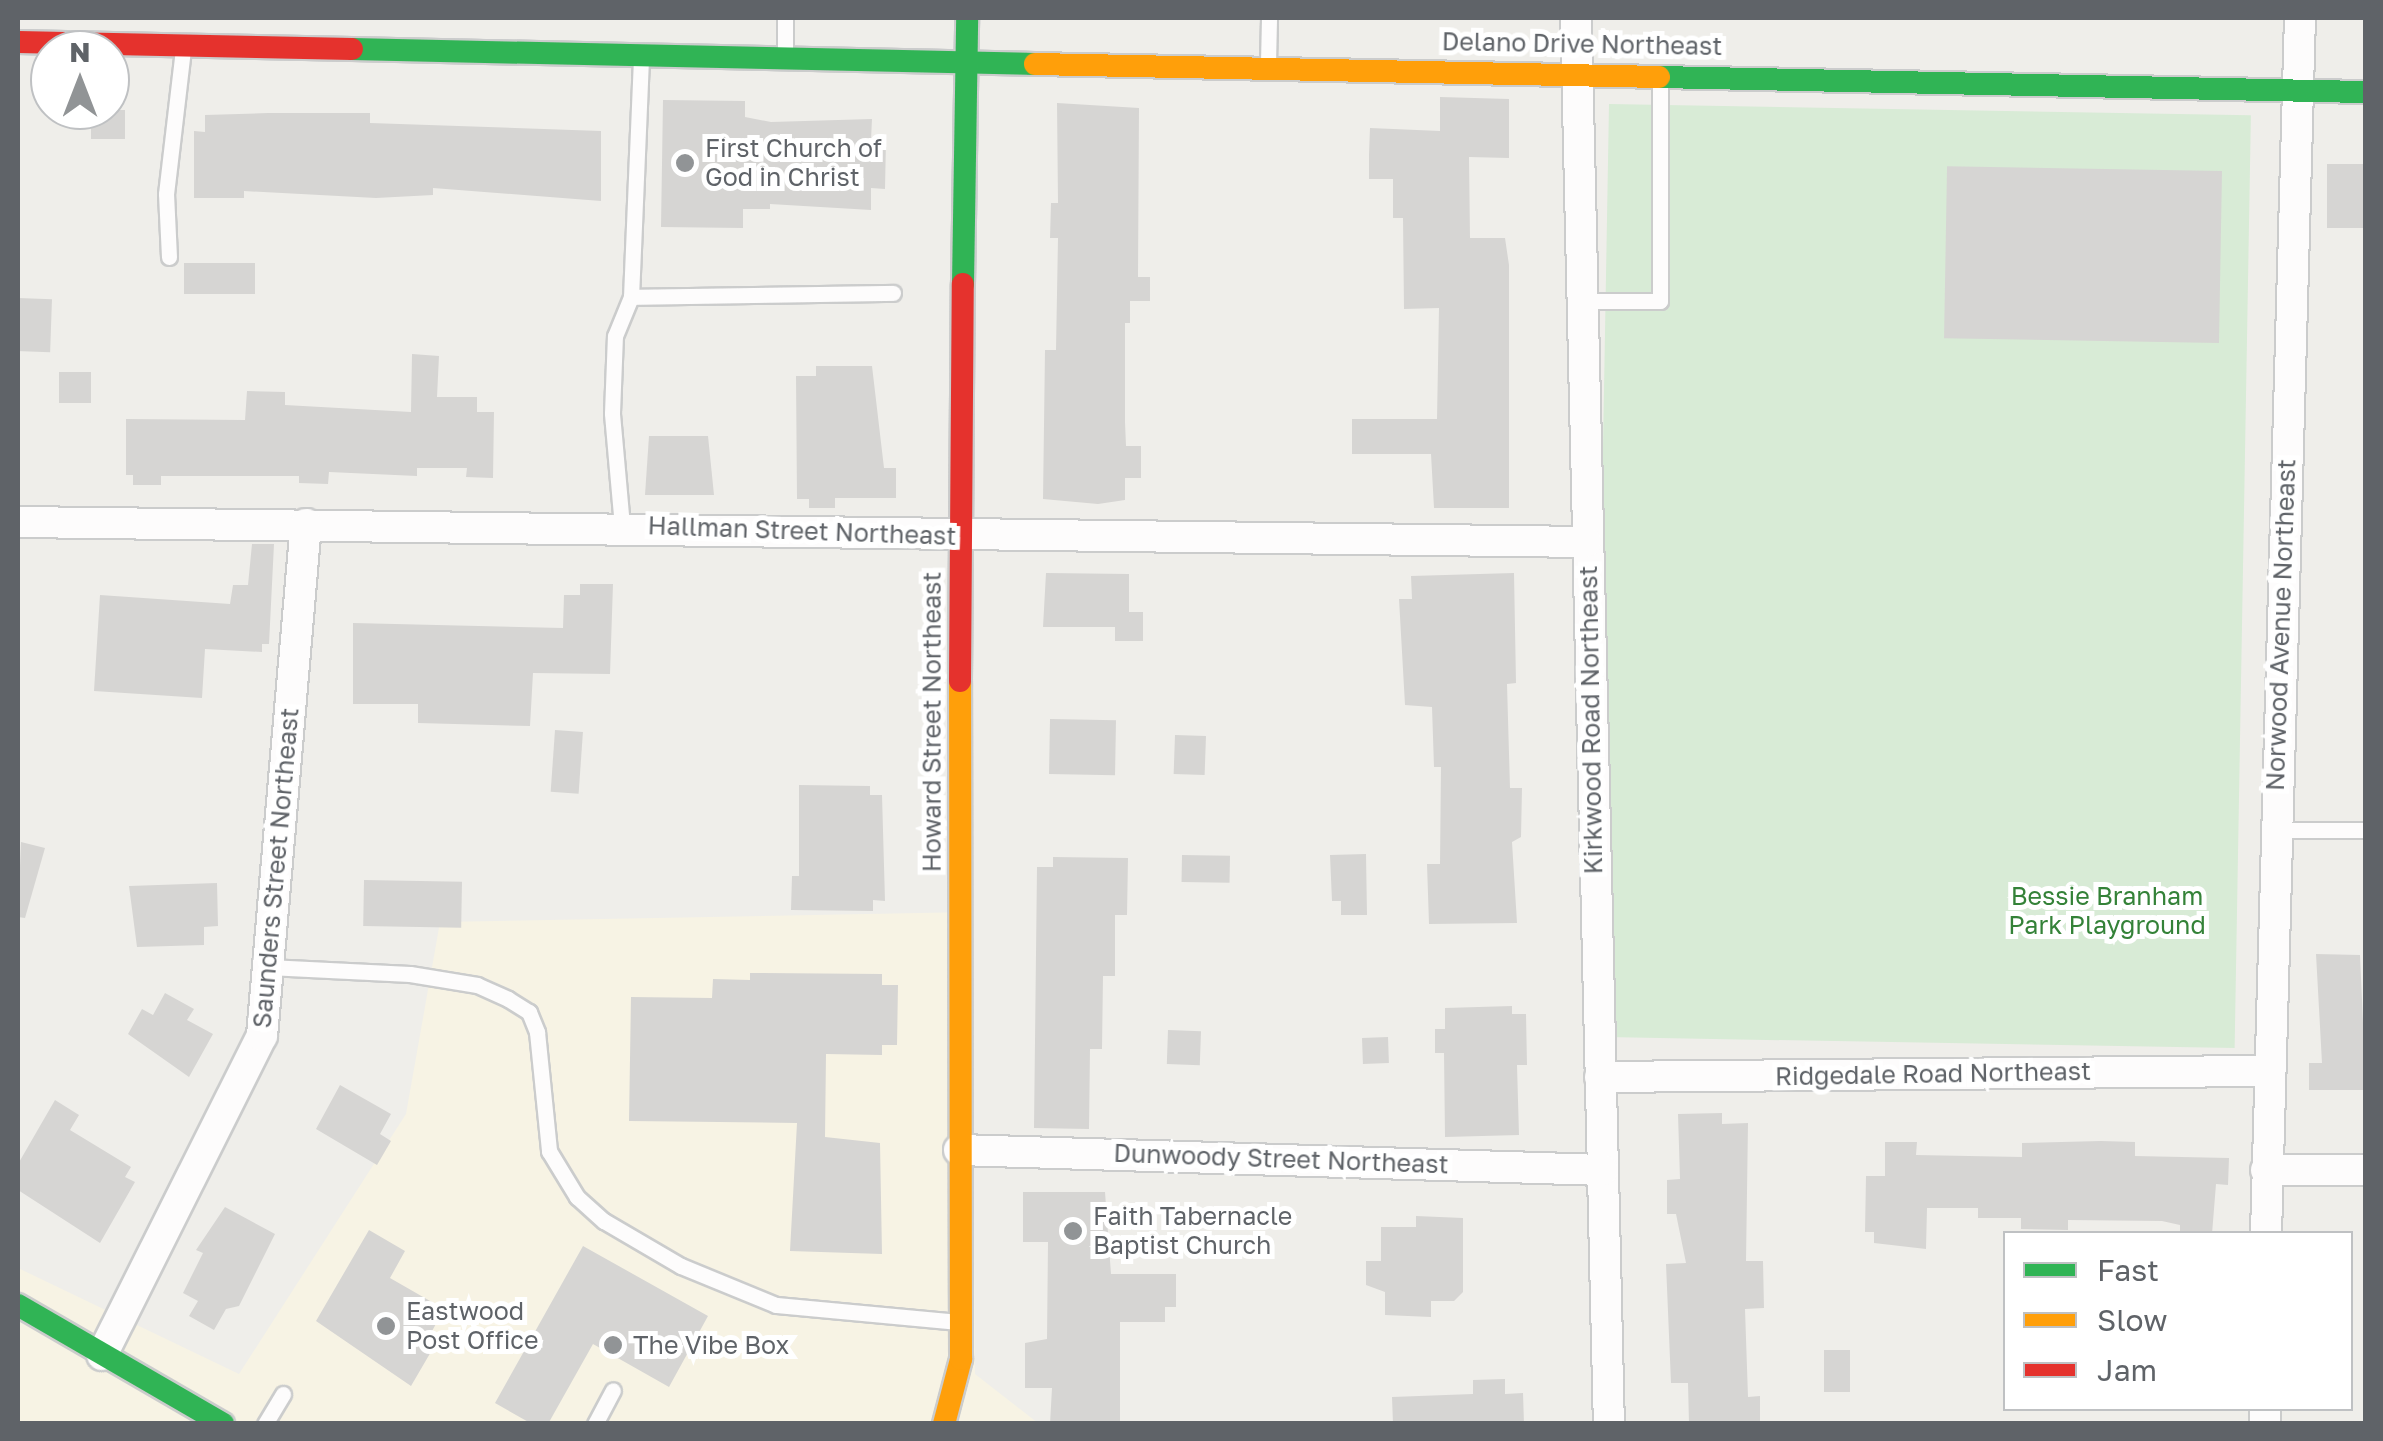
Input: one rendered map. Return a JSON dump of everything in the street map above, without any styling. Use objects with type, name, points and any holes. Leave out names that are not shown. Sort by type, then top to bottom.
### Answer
[{"type":"street","name":"Howard Street Northeast","points":[[944,1424],[960,1360],[960,535],[967,18]]},
{"type":"street","name":"Kirkwood Road Northeast","points":[[1576,18],[1574,71],[1609,1424]]},
{"type":"street","name":"Norwood Avenue Northeast","points":[[2266,1231],[2267,1070],[2300,18]]},
{"type":"street","name":"Delano Drive Northeast","points":[[18,42],[1660,72],[2366,92]]},
{"type":"street","name":"Hallman Street Northeast","points":[[18,522],[622,526],[960,535],[1586,542]]},
{"type":"street","name":"Saunders Street Northeast","points":[[102,1355],[262,1036],[306,524]]},
{"type":"street","name":"Ridgedale Road Northeast","points":[[1600,1077],[2267,1070]]},
{"type":"street","name":"Dunwoody Street Northeast","points":[[959,1150],[1602,1170]]},
{"type":"street","points":[[2266,1170],[2366,1170]]},
{"type":"street","points":[[18,1305],[102,1355],[182,1414],[223,1424]]},
{"type":"lane","points":[[785,18],[785,59]]},
{"type":"lane","points":[[1267,66],[1269,18]]},
{"type":"lane","points":[[169,257],[166,194],[184,46]]},
{"type":"lane","points":[[622,526],[612,413],[615,336],[630,297],[641,56]]},
{"type":"lane","points":[[1580,301],[1660,301],[1660,72]]},
{"type":"lane","points":[[630,297],[892,292]]},
{"type":"lane","points":[[2274,830],[2366,830]]},
{"type":"lane","points":[[268,966],[410,974],[477,986],[508,998],[529,1012],[537,1032],[549,1151],[576,1196],[604,1221],[682,1266],[776,1305],[960,1322]]},
{"type":"lane","points":[[594,1424],[614,1390]]},
{"type":"lane","points":[[266,1424],[282,1394]]},
{"type":"shaded area","points":[[972,912],[975,1374],[1038,1423],[18,1423],[18,1268],[239,1374],[406,1114],[440,922]]},
{"type":"green space","name":"Bessie Branham Park Playground","points":[[1609,104],[2251,115],[2235,1048],[1593,1037]]},
{"type":"building","points":[[1440,97],[1509,99],[1509,158],[1469,157],[1470,238],[1505,238],[1509,265],[1509,508],[1434,508],[1431,454],[1352,454],[1352,419],[1437,419],[1439,308],[1404,309],[1403,218],[1393,218],[1393,179],[1369,179],[1369,155],[1370,128],[1440,131]]},
{"type":"building","points":[[663,100],[745,101],[745,117],[771,122],[872,119],[871,140],[886,140],[885,189],[871,188],[871,210],[770,204],[770,209],[743,209],[743,228],[661,227]]},
{"type":"building","points":[[1057,103],[1139,108],[1138,277],[1150,277],[1150,301],[1130,301],[1130,323],[1125,323],[1125,422],[1126,446],[1141,446],[1141,478],[1125,478],[1125,500],[1098,504],[1043,499],[1045,350],[1056,350],[1058,238],[1050,238],[1051,203],[1058,203]]},
{"type":"building","points":[[370,113],[370,123],[601,131],[601,201],[433,188],[433,195],[376,198],[244,191],[244,198],[194,198],[194,131],[205,132],[205,115]]},
{"type":"building","points":[[91,130],[125,130],[125,139],[91,139]]},
{"type":"building","points":[[2327,164],[2366,164],[2366,228],[2327,228]]},
{"type":"building","points":[[1947,166],[2222,171],[2219,343],[1944,338]]},
{"type":"building","points":[[184,263],[255,263],[255,294],[184,294]]},
{"type":"building","points":[[18,298],[52,299],[50,352],[18,351]]},
{"type":"building","points":[[412,354],[439,356],[437,397],[477,397],[477,412],[494,412],[493,478],[466,477],[467,468],[417,468],[417,476],[329,472],[328,484],[299,483],[299,476],[161,476],[161,485],[133,485],[133,475],[126,475],[126,419],[245,420],[247,391],[285,392],[285,405],[411,412]]},
{"type":"building","points":[[816,366],[872,366],[884,468],[896,468],[896,498],[835,498],[835,508],[809,508],[809,499],[797,499],[796,376],[816,376]]},
{"type":"building","points":[[59,372],[91,372],[91,403],[59,403]]},
{"type":"building","points":[[649,436],[708,436],[714,495],[645,495]]},
{"type":"building","points":[[252,544],[274,544],[269,644],[262,644],[262,652],[205,649],[202,698],[94,691],[100,595],[230,604],[233,585],[248,585]]},
{"type":"building","points":[[1046,573],[1129,574],[1129,612],[1143,612],[1143,641],[1115,641],[1115,627],[1043,627]]},
{"type":"building","points":[[1514,573],[1516,683],[1507,684],[1510,788],[1522,788],[1521,837],[1512,842],[1517,923],[1429,924],[1427,864],[1440,864],[1441,767],[1434,767],[1432,707],[1405,705],[1399,599],[1412,599],[1411,576]]},
{"type":"building","points":[[580,584],[613,584],[610,674],[533,673],[530,726],[418,723],[418,704],[353,704],[353,623],[563,628],[564,595],[580,595]]},
{"type":"building","points":[[1050,719],[1116,720],[1115,775],[1049,774]]},
{"type":"building","points":[[555,730],[583,732],[579,794],[551,792]]},
{"type":"building","points":[[1175,735],[1206,736],[1205,775],[1174,774]]},
{"type":"building","points":[[799,785],[870,786],[870,795],[882,795],[885,901],[873,900],[873,911],[791,910],[792,876],[799,876]]},
{"type":"building","points":[[21,842],[45,848],[25,918],[18,917]]},
{"type":"building","points":[[1366,854],[1367,915],[1341,915],[1341,901],[1332,901],[1330,855]]},
{"type":"building","points":[[1182,855],[1230,856],[1230,883],[1182,882]]},
{"type":"building","points":[[1053,857],[1128,858],[1127,915],[1115,915],[1115,976],[1103,976],[1102,1049],[1090,1049],[1089,1129],[1034,1128],[1037,867],[1053,867]]},
{"type":"building","points":[[364,880],[462,882],[461,928],[363,926]]},
{"type":"building","points":[[217,883],[218,926],[204,927],[204,945],[137,947],[129,886]]},
{"type":"building","points":[[2316,954],[2360,955],[2366,1090],[2309,1090],[2309,1063],[2322,1063]]},
{"type":"building","points":[[750,973],[882,974],[882,985],[898,985],[897,1045],[882,1045],[882,1055],[826,1054],[825,1137],[880,1143],[882,1254],[790,1251],[797,1123],[629,1121],[631,997],[712,998],[713,979],[750,980]]},
{"type":"building","points":[[165,993],[194,1009],[187,1020],[213,1034],[189,1077],[128,1034],[142,1009],[153,1015]]},
{"type":"building","points":[[1512,1006],[1512,1014],[1526,1014],[1527,1065],[1517,1065],[1519,1135],[1445,1137],[1444,1053],[1435,1053],[1435,1029],[1445,1029],[1445,1008]]},
{"type":"building","points":[[1168,1030],[1201,1031],[1200,1065],[1167,1064]]},
{"type":"building","points":[[1388,1037],[1389,1063],[1363,1064],[1362,1038]]},
{"type":"building","points":[[340,1085],[391,1114],[380,1134],[391,1141],[377,1165],[316,1129]]},
{"type":"building","points":[[55,1100],[79,1115],[70,1130],[131,1167],[125,1177],[135,1182],[100,1243],[18,1190],[18,1164]]},
{"type":"building","points":[[1722,1113],[1722,1124],[1748,1123],[1746,1261],[1763,1261],[1764,1308],[1745,1309],[1748,1397],[1760,1396],[1760,1424],[1689,1424],[1688,1383],[1671,1383],[1666,1264],[1686,1263],[1676,1214],[1667,1214],[1667,1180],[1680,1179],[1678,1114]]},
{"type":"building","points":[[1885,1142],[1917,1142],[1916,1155],[2022,1157],[2022,1143],[2135,1142],[2135,1156],[2229,1158],[2228,1185],[2216,1184],[2212,1231],[2180,1231],[2180,1225],[2162,1221],[2068,1220],[2068,1230],[2021,1229],[2021,1218],[1978,1218],[1978,1208],[1927,1208],[1926,1249],[1874,1243],[1874,1232],[1865,1232],[1866,1176],[1885,1176]]},
{"type":"building","points":[[1023,1192],[1105,1192],[1111,1274],[1176,1274],[1176,1307],[1165,1307],[1165,1322],[1120,1322],[1120,1424],[1050,1424],[1052,1388],[1025,1388],[1025,1343],[1047,1339],[1048,1242],[1023,1242]]},
{"type":"building","points":[[225,1207],[275,1234],[239,1306],[226,1309],[214,1330],[189,1316],[198,1301],[183,1293],[203,1253],[196,1250]]},
{"type":"building","points":[[1416,1216],[1463,1218],[1463,1292],[1454,1301],[1431,1301],[1431,1317],[1385,1315],[1385,1292],[1366,1285],[1366,1261],[1381,1261],[1381,1227],[1416,1227]]},
{"type":"building","points":[[369,1230],[405,1251],[390,1278],[444,1309],[431,1333],[439,1338],[411,1386],[316,1321]]},
{"type":"building","points":[[583,1246],[708,1316],[669,1387],[593,1344],[548,1424],[532,1424],[495,1403]]},
{"type":"building","points":[[1824,1350],[1850,1350],[1850,1392],[1824,1392]]},
{"type":"building","points":[[1505,1379],[1505,1394],[1523,1393],[1524,1424],[1393,1424],[1392,1397],[1473,1394],[1473,1380]]},
{"type":"traffic: fast","points":[[963,284],[967,18]]},
{"type":"traffic: fast","points":[[352,49],[1035,64]]},
{"type":"traffic: fast","points":[[1659,77],[2366,92]]},
{"type":"traffic: fast","points":[[18,1305],[223,1424]]},
{"type":"traffic: slow","points":[[1035,64],[1659,77]]},
{"type":"traffic: slow","points":[[944,1424],[961,1359],[960,681]]},
{"type":"traffic: jam","points":[[18,42],[352,49]]},
{"type":"traffic: jam","points":[[960,681],[963,284]]},
{"type":"place","name":"First Church of God in Christ","points":[[685,163]]},
{"type":"place","name":"Faith Tabernacle Baptist Church","points":[[1073,1231]]},
{"type":"place","name":"Eastwood Post Office","points":[[386,1326]]},
{"type":"place","name":"The Vibe Box","points":[[613,1345]]}]
